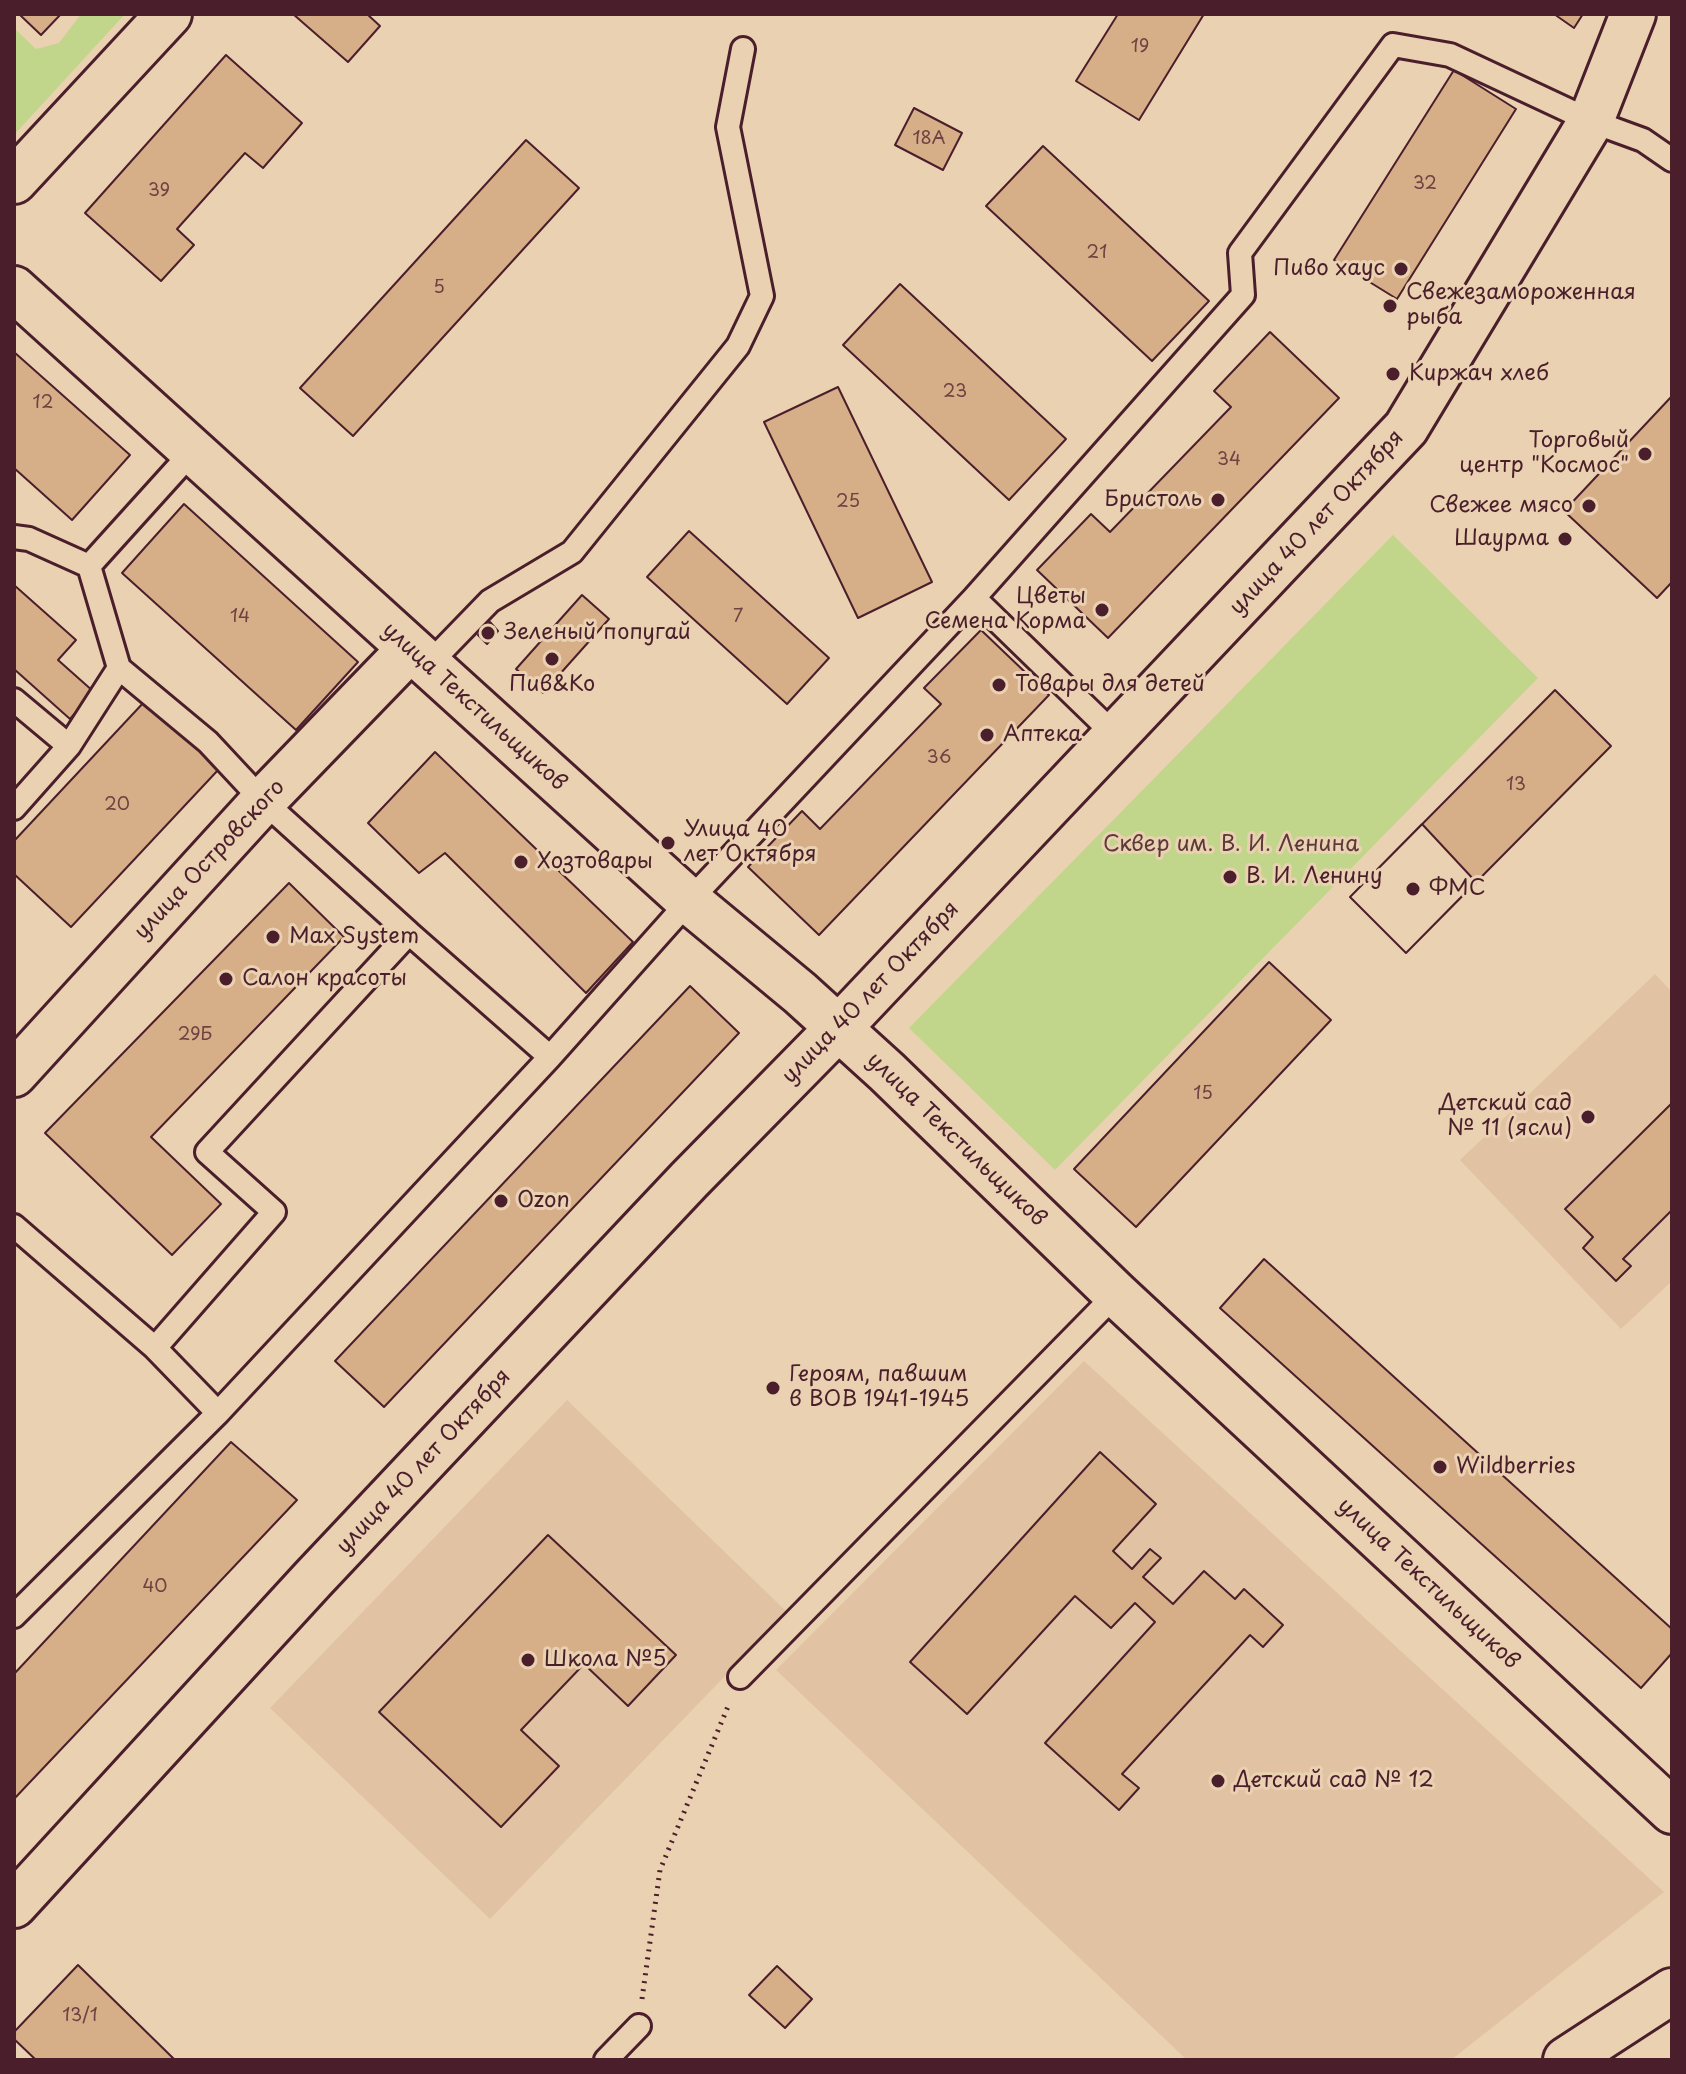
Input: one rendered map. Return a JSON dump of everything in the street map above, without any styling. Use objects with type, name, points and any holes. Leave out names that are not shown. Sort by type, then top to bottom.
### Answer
[{"type":"street","points":[[14,181],[169,14]]},
{"type":"street","name":"улица 40 лет Октября","points":[[14,1905],[324,1568],[689,1180],[1117,737],[1406,428],[1591,121],[1633,14]]},
{"type":"street","name":"улица Текстильщиков","points":[[14,289],[689,901],[838,1028],[1116,1294],[1672,1811]]},
{"type":"street","name":"улица Островского","points":[[14,1074],[263,801],[419,657]]},
{"type":"street","points":[[1566,2060],[1672,1991]]},
{"type":"lane","points":[[14,1616],[218,1413],[550,1057],[689,901],[974,598],[1243,295],[1240,253],[1393,45],[1450,55],[1591,121],[1643,140],[1672,160]]},
{"type":"lane","points":[[419,657],[490,601],[572,552],[738,346],[762,296],[728,127],[743,49]]},
{"type":"lane","points":[[89,566],[192,452]]},
{"type":"lane","points":[[14,537],[29,539],[89,566],[119,668],[208,742],[263,801],[550,1057]]},
{"type":"lane","points":[[974,598],[1117,737]]},
{"type":"lane","points":[[14,808],[69,746],[119,668]]},
{"type":"lane","points":[[14,700],[69,746]]},
{"type":"lane","points":[[155,1348],[274,1212],[207,1152],[409,933]]},
{"type":"lane","points":[[14,1226],[155,1348],[218,1413]]},
{"type":"lane","points":[[740,1677],[1116,1294]]},
{"type":"lane","points":[[606,2060],[639,2026]]},
{"type":"path","points":[[639,2026],[660,1870],[740,1677]]},
{"type":"shaded area","name":"Детский сад № 11 (ясли)","points":[[1655,974],[1672,992],[1672,1281],[1621,1329],[1460,1160]]},
{"type":"shaded area","name":"Детский сад № 12","points":[[1084,1361],[1664,1892],[1451,2060],[1187,2060],[776,1670]]},
{"type":"shaded area","name":"Школа №5","points":[[567,1400],[787,1612],[490,1919],[270,1708]]},
{"type":"green space","points":[[81,14],[125,14],[14,135],[14,28],[36,49],[59,43]]},
{"type":"green space","name":"Сквер им. В. И. Ленина","points":[[1393,535],[1538,678],[1055,1170],[909,1028]]},
{"type":"building","points":[[19,14],[61,14],[41,35]]},
{"type":"building","points":[[293,14],[367,14],[380,26],[348,62]]},
{"type":"building","points":[[1118,14],[1204,14],[1139,120],[1076,81]]},
{"type":"building","points":[[1554,14],[1583,14],[1574,28]]},
{"type":"building","points":[[226,55],[302,123],[263,168],[245,153],[177,229],[194,245],[161,281],[85,213]]},
{"type":"building","points":[[1454,70],[1516,109],[1397,299],[1334,260]]},
{"type":"building","points":[[914,108],[962,133],[943,170],[895,145]]},
{"type":"building","points":[[526,140],[579,188],[353,436],[300,388]]},
{"type":"building","points":[[1043,146],[1209,301],[1152,361],[986,206]]},
{"type":"building","points":[[900,284],[1066,439],[1009,500],[843,345]]},
{"type":"building","points":[[1270,332],[1339,398],[1108,638],[1037,570],[1091,514],[1110,532],[1231,407],[1214,391]]},
{"type":"building","points":[[14,352],[130,455],[72,520],[14,468]]},
{"type":"building","points":[[838,387],[932,582],[858,618],[764,422]]},
{"type":"building","name":"Торговый центр \"Космос\"","points":[[1672,396],[1672,582],[1657,598],[1564,511]]},
{"type":"building","points":[[184,504],[358,662],[296,730],[122,573]]},
{"type":"building","points":[[689,531],[829,658],[787,704],[647,577]]},
{"type":"building","points":[[14,585],[76,640],[58,660],[94,692],[70,719],[14,669]]},
{"type":"building","points":[[582,595],[609,619],[543,693],[516,669]]},
{"type":"building","name":"Зеленый попугай","points":[[490,622],[498,631],[487,644],[478,635]]},
{"type":"building","points":[[981,630],[1049,695],[819,935],[748,867],[802,811],[820,829],[941,704],[924,688]]},
{"type":"building","points":[[1555,690],[1611,746],[1406,953],[1350,897]]},
{"type":"building","points":[[145,701],[219,769],[71,927],[14,874],[14,841]]},
{"type":"building","points":[[435,752],[633,942],[586,993],[445,853],[419,873],[368,823]]},
{"type":"building","name":"ФМС","points":[[1422,824],[1476,882],[1406,953],[1350,897]]},
{"type":"building","points":[[289,883],[344,937],[151,1137],[221,1204],[172,1255],[45,1133]]},
{"type":"building","points":[[1269,962],[1331,1020],[1136,1227],[1074,1169]]},
{"type":"building","points":[[690,986],[739,1033],[384,1407],[335,1361]]},
{"type":"building","points":[[1672,1103],[1672,1210],[1623,1259],[1631,1266],[1616,1281],[1583,1248],[1593,1237],[1565,1209]]},
{"type":"building","points":[[1264,1259],[1672,1629],[1672,1653],[1641,1688],[1220,1308]]},
{"type":"building","points":[[231,1442],[297,1500],[14,1799],[14,1674]]},
{"type":"building","points":[[1100,1452],[1156,1504],[1113,1551],[1132,1569],[1150,1549],[1161,1558],[1143,1577],[1173,1604],[1204,1571],[1235,1599],[1244,1589],[1283,1625],[1263,1647],[1250,1635],[1122,1774],[1139,1788],[1119,1810],[1045,1743],[1155,1622],[1135,1603],[1111,1628],[1075,1596],[967,1714],[910,1662]]},
{"type":"building","points":[[548,1535],[676,1655],[628,1706],[584,1664],[521,1730],[559,1766],[501,1827],[379,1712]]},
{"type":"building","points":[[78,1965],[175,2060],[36,2060],[14,2039],[14,2032]]},
{"type":"building","points":[[777,1966],[812,1999],[785,2028],[749,1995]]},
{"type":"place","name":"Пиво хаус","points":[[1401,269]]},
{"type":"place","name":"Свежезамороженная рыба","points":[[1390,306]]},
{"type":"place","name":"Киржач хлеб","points":[[1393,374]]},
{"type":"place","name":"Торговый центр \"Космос\"","points":[[1645,454]]},
{"type":"place","name":"Бристоль","points":[[1218,500]]},
{"type":"place","name":"Свежее мясо","points":[[1589,506]]},
{"type":"place","name":"Шаурма","points":[[1565,539]]},
{"type":"place","name":"Цветы Семена Корма","points":[[1102,610]]},
{"type":"place","name":"Зеленый попугай","points":[[488,633]]},
{"type":"place","name":"Пив&Ко","points":[[552,659]]},
{"type":"place","name":"Товары для детей","points":[[999,685]]},
{"type":"place","name":"Аптека","points":[[987,735]]},
{"type":"place","name":"Улица 40 лет Октября","points":[[668,843]]},
{"type":"place","name":"Хозтовары","points":[[521,862]]},
{"type":"place","name":"В. И. Ленину","points":[[1230,877]]},
{"type":"place","name":"ФМС","points":[[1413,889]]},
{"type":"place","name":"Max System","points":[[273,937]]},
{"type":"place","name":"Салон красоты","points":[[226,979]]},
{"type":"place","name":"Детский сад № 11 (ясли)","points":[[1588,1117]]},
{"type":"place","name":"Ozon","points":[[501,1201]]},
{"type":"place","name":"Героям, павшим в ВОВ 1941-1945","points":[[773,1388]]},
{"type":"place","name":"Wildberries","points":[[1440,1467]]},
{"type":"place","name":"Школа №5","points":[[528,1660]]},
{"type":"place","name":"Детский сад № 12","points":[[1218,1781]]}]
